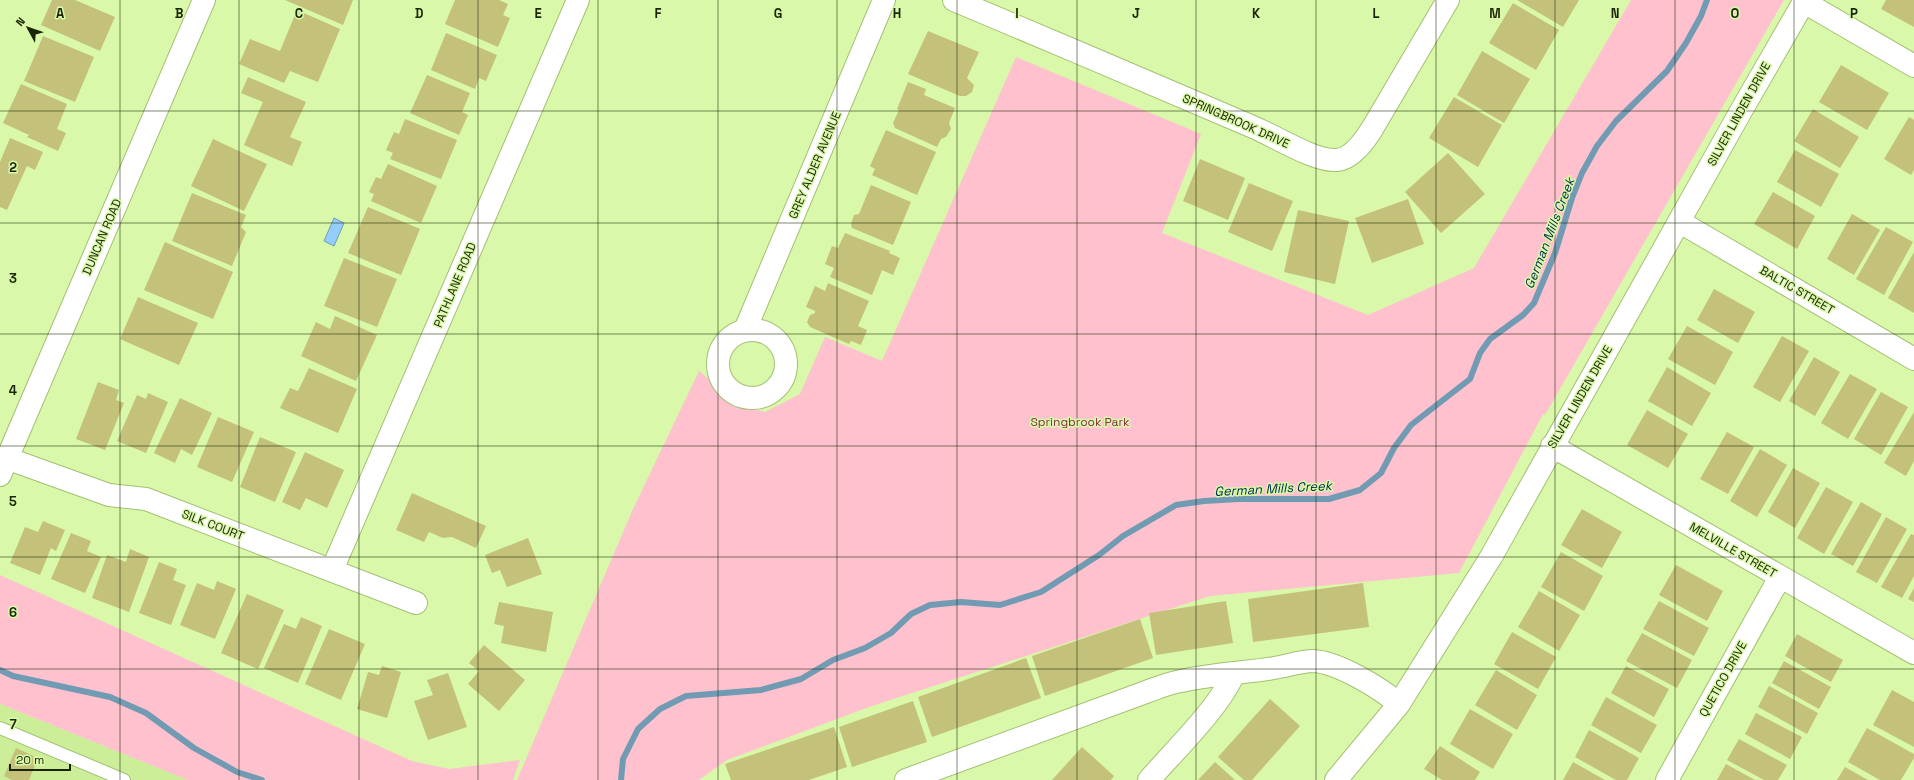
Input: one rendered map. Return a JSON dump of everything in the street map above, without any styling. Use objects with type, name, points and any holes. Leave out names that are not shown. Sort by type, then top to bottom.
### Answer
[{"type":"street","name":"DUNCAN ROAD","points":[[3,466],[204,0]]},
{"type":"street","name":"PATHLANE ROAD","points":[[332,570],[578,0]]},
{"type":"street","name":"GREY ALDER AVENUE","points":[[745,330],[884,0]]},
{"type":"street","name":"SPRINGBROOK DRIVE","points":[[954,0],[1250,125],[1320,158],[1325,160],[1339,160],[1353,152],[1364,142],[1448,0]]},
{"type":"street","points":[[1804,1],[1914,66]]},
{"type":"street","name":"SILVER LINDEN DRIVE","points":[[1336,780],[1399,704],[1492,557],[1552,446],[1804,1]]},
{"type":"street","name":"BALTIC STREET","points":[[1680,222],[1914,359]]},
{"type":"street","name":"MELVILLE STREET","points":[[1552,446],[1914,652]]},
{"type":"street","name":"SILK COURT","points":[[3,466],[109,495],[146,499],[416,603]]},
{"type":"street","name":"QUETICO DRIVE","points":[[1667,780],[1780,577]]},
{"type":"street","points":[[906,780],[1180,681],[1313,661],[1330,664],[1371,684],[1399,704]]},
{"type":"street","points":[[1149,780],[1207,713],[1231,681],[1234,673]]},
{"type":"lane","points":[[0,728],[124,780]]},
{"type":"shaded area","points":[[0,704],[188,780],[0,780]]},
{"type":"green space","name":"Springbrook Park","points":[[1631,0],[1784,0],[1545,415],[1543,414],[1459,573],[1210,596],[869,707],[727,760],[699,780],[517,780],[633,509],[699,371],[738,404],[765,412],[800,394],[825,337],[882,361],[1016,57],[1201,134],[1162,233],[1368,315],[1474,268]]},
{"type":"green space","points":[[0,575],[412,761],[449,769],[520,760],[513,780],[188,780],[0,704]]},
{"type":"water","points":[[334,218],[344,223],[334,246],[324,241]]},
{"type":"building","points":[[52,0],[75,0],[115,17],[100,51],[41,25]]},
{"type":"building","points":[[285,0],[353,0],[343,25]]},
{"type":"building","points":[[455,0],[499,0],[508,4],[503,15],[510,18],[498,47],[445,24]]},
{"type":"building","points":[[1517,0],[1579,0],[1563,27]]},
{"type":"building","points":[[1886,0],[1914,0],[1914,27],[1881,9]]},
{"type":"building","points":[[1513,3],[1559,30],[1536,70],[1489,43]]},
{"type":"building","points":[[297,10],[340,29],[318,82],[290,71],[284,83],[239,64],[250,39],[280,51]]},
{"type":"building","points":[[928,31],[979,52],[967,78],[974,85],[972,92],[966,96],[960,96],[908,74]]},
{"type":"building","points":[[446,33],[497,55],[486,81],[479,78],[475,89],[431,70]]},
{"type":"building","points":[[43,36],[94,57],[75,102],[24,81]]},
{"type":"building","points":[[1482,51],[1530,79],[1504,123],[1457,95]]},
{"type":"building","points":[[1841,65],[1889,93],[1867,130],[1819,102]]},
{"type":"building","points":[[427,75],[470,93],[462,112],[468,115],[459,135],[410,113]]},
{"type":"building","points":[[248,77],[306,102],[290,137],[302,142],[292,166],[244,145],[263,102],[241,93]]},
{"type":"building","points":[[908,82],[926,89],[924,95],[955,108],[949,123],[951,129],[946,137],[941,139],[937,147],[895,128],[893,123]]},
{"type":"building","points":[[21,84],[67,104],[57,129],[66,133],[58,151],[27,137],[29,135],[3,123]]},
{"type":"building","points":[[1454,97],[1502,125],[1478,167],[1429,138]]},
{"type":"building","points":[[1813,109],[1859,137],[1840,168],[1794,141]]},
{"type":"building","points":[[1909,117],[1914,120],[1914,170],[1911,175],[1884,159]]},
{"type":"building","points":[[405,119],[457,140],[441,179],[390,159],[393,153],[386,150],[394,132],[399,134]]},
{"type":"building","points":[[886,130],[936,152],[917,195],[872,175],[875,169],[870,166]]},
{"type":"building","points":[[10,138],[43,152],[35,170],[27,166],[7,210],[0,207],[0,162]]},
{"type":"building","points":[[213,139],[267,164],[244,211],[191,186]]},
{"type":"building","points":[[1795,150],[1839,174],[1821,207],[1777,182]]},
{"type":"building","points":[[1448,153],[1485,194],[1441,233],[1405,192]]},
{"type":"building","points":[[1200,159],[1245,178],[1228,220],[1183,201]]},
{"type":"building","points":[[388,164],[437,186],[421,223],[371,201],[374,194],[369,192],[376,177],[381,179]]},
{"type":"building","points":[[1249,183],[1293,201],[1272,251],[1228,232]]},
{"type":"building","points":[[871,185],[911,202],[893,245],[852,228],[851,224],[854,215],[859,214]]},
{"type":"building","points":[[1773,192],[1815,216],[1797,249],[1754,224]]},
{"type":"building","points":[[192,193],[246,215],[241,227],[246,232],[232,266],[172,241]]},
{"type":"building","points":[[1408,199],[1424,244],[1372,263],[1355,218]]},
{"type":"building","points":[[368,207],[420,229],[401,275],[348,253]]},
{"type":"building","points":[[1298,210],[1349,221],[1335,284],[1284,272]]},
{"type":"building","points":[[1852,214],[1880,230],[1854,275],[1827,259]]},
{"type":"building","points":[[1886,227],[1913,242],[1884,295],[1856,279]]},
{"type":"building","points":[[845,233],[890,251],[889,253],[900,258],[893,275],[882,270],[872,295],[830,277],[834,268],[825,264],[832,246],[838,248]]},
{"type":"building","points":[[165,242],[233,272],[213,319],[144,290]]},
{"type":"building","points":[[1914,252],[1914,313],[1888,298]]},
{"type":"building","points":[[344,258],[397,279],[377,327],[324,306]]},
{"type":"building","points":[[828,283],[869,301],[858,326],[867,330],[861,345],[851,341],[849,344],[810,327],[807,322],[810,315],[815,313],[815,311],[806,307],[815,286],[825,291]]},
{"type":"building","points":[[1714,289],[1755,312],[1738,343],[1697,320]]},
{"type":"building","points":[[138,297],[198,323],[179,365],[120,339]]},
{"type":"building","points":[[335,316],[377,335],[356,381],[301,356],[316,322],[330,329]]},
{"type":"building","points":[[1687,326],[1733,352],[1715,385],[1668,359]]},
{"type":"building","points":[[1782,336],[1809,351],[1780,402],[1753,387]]},
{"type":"building","points":[[1814,357],[1840,372],[1815,416],[1789,401]]},
{"type":"building","points":[[1667,367],[1711,393],[1692,426],[1648,401]]},
{"type":"building","points":[[309,368],[357,389],[338,433],[280,408],[290,388],[298,391]]},
{"type":"building","points":[[1850,374],[1877,389],[1848,439],[1821,423]]},
{"type":"building","points":[[98,382],[119,390],[116,400],[124,403],[105,450],[76,439]]},
{"type":"building","points":[[1881,392],[1908,407],[1881,455],[1854,439]]},
{"type":"building","points":[[148,393],[168,402],[146,453],[117,441],[137,395],[146,399]]},
{"type":"building","points":[[180,398],[212,413],[192,455],[181,449],[175,463],[154,453]]},
{"type":"building","points":[[1647,410],[1688,434],[1668,468],[1627,445]]},
{"type":"building","points":[[1914,412],[1914,461],[1906,476],[1884,463]]},
{"type":"building","points":[[218,417],[254,432],[232,482],[197,467]]},
{"type":"building","points":[[1727,432],[1754,447],[1728,494],[1700,479]]},
{"type":"building","points":[[260,437],[296,452],[275,502],[240,487]]},
{"type":"building","points":[[1760,449],[1787,465],[1757,517],[1730,501]]},
{"type":"building","points":[[305,452],[344,470],[327,508],[306,498],[300,510],[282,502]]},
{"type":"building","points":[[1793,468],[1820,483],[1795,528],[1768,512]]},
{"type":"building","points":[[1826,487],[1853,502],[1824,554],[1797,538]]},
{"type":"building","points":[[412,493],[486,526],[476,548],[452,537],[443,538],[429,532],[424,542],[396,530]]},
{"type":"building","points":[[1861,502],[1882,514],[1853,566],[1831,554]]},
{"type":"building","points":[[1582,509],[1622,532],[1602,568],[1561,545]]},
{"type":"building","points":[[1886,517],[1907,529],[1877,583],[1856,572]]},
{"type":"building","points":[[43,521],[65,530],[56,551],[51,548],[40,575],[10,563],[25,527],[38,532]]},
{"type":"building","points":[[71,533],[91,541],[87,551],[101,557],[85,593],[51,579]]},
{"type":"building","points":[[1911,534],[1914,535],[1914,576],[1902,598],[1881,587]]},
{"type":"building","points":[[528,538],[542,574],[507,587],[500,570],[492,573],[485,555]]},
{"type":"building","points":[[130,549],[149,557],[129,612],[92,598],[107,555],[126,562]]},
{"type":"building","points":[[1561,552],[1603,576],[1584,611],[1541,587]]},
{"type":"building","points":[[159,562],[177,569],[173,580],[186,585],[171,625],[139,613]]},
{"type":"building","points":[[1676,565],[1723,591],[1707,621],[1659,595]]},
{"type":"building","points":[[217,581],[236,589],[215,639],[180,625],[197,583],[214,590]]},
{"type":"building","points":[[1363,583],[1369,627],[1253,642],[1248,599]]},
{"type":"building","points":[[1914,588],[1914,602],[1908,599]]},
{"type":"building","points":[[1539,591],[1580,615],[1559,651],[1518,627]]},
{"type":"building","points":[[247,594],[284,610],[258,669],[221,653]]},
{"type":"building","points":[[1226,601],[1233,643],[1156,655],[1149,613]]},
{"type":"building","points":[[1659,601],[1709,628],[1694,656],[1643,629]]},
{"type":"building","points":[[499,602],[553,612],[546,652],[501,643],[504,626],[494,624]]},
{"type":"building","points":[[301,617],[322,626],[298,683],[264,668],[284,624],[296,629]]},
{"type":"building","points":[[1140,619],[1153,658],[1045,696],[1032,656]]},
{"type":"building","points":[[329,629],[365,644],[341,700],[305,684]]},
{"type":"building","points":[[1512,632],[1556,657],[1538,689],[1494,664]]},
{"type":"building","points":[[1642,633],[1692,660],[1677,688],[1626,661]]},
{"type":"building","points":[[1797,634],[1843,660],[1831,682],[1785,656]]},
{"type":"building","points":[[484,645],[525,680],[499,711],[468,684],[479,671],[469,663]]},
{"type":"building","points":[[1026,658],[1041,698],[932,737],[918,697]]},
{"type":"building","points":[[1784,661],[1831,687],[1819,709],[1772,683]]},
{"type":"building","points":[[382,666],[401,672],[387,718],[357,709],[368,672],[379,675]]},
{"type":"building","points":[[1626,666],[1669,689],[1654,717],[1611,693]]},
{"type":"building","points":[[1496,670],[1537,695],[1517,730],[1475,705]]},
{"type":"building","points":[[448,673],[467,727],[428,740],[414,701],[433,695],[427,680]]},
{"type":"building","points":[[1769,686],[1818,713],[1807,734],[1758,707]]},
{"type":"building","points":[[1892,690],[1914,702],[1914,747],[1873,725]]},
{"type":"building","points":[[1606,697],[1657,725],[1641,753],[1591,725]]},
{"type":"building","points":[[1270,699],[1300,726],[1252,780],[1244,780],[1218,757]]},
{"type":"building","points":[[913,701],[927,742],[852,767],[839,727]]},
{"type":"building","points":[[1470,709],[1513,734],[1493,769],[1450,744]]},
{"type":"building","points":[[1756,713],[1802,737],[1790,759],[1745,734]]},
{"type":"building","points":[[834,727],[847,767],[809,780],[731,780],[725,764]]},
{"type":"building","points":[[1867,728],[1914,754],[1914,758],[1901,780],[1880,780],[1848,762]]},
{"type":"building","points":[[1589,730],[1639,758],[1627,780],[1616,780],[1575,757]]},
{"type":"building","points":[[1739,739],[1787,765],[1778,780],[1764,780],[1727,760]]},
{"type":"building","points":[[1440,746],[1480,772],[1475,780],[1442,780],[1424,769]]},
{"type":"building","points":[[1082,747],[1114,776],[1111,780],[1052,780]]},
{"type":"building","points":[[16,748],[38,758],[29,780],[12,780],[4,776]]},
{"type":"building","points":[[1215,762],[1235,780],[1198,780]]},
{"type":"building","points":[[1573,762],[1605,780],[1563,780]]},
{"type":"building","points":[[1726,764],[1755,780],[1717,780]]},
{"type":"building","points":[[1845,767],[1868,780],[1837,780]]},
{"type":"waterway","name":"German Mills Creek","points":[[621,780],[623,759],[638,729],[660,709],[686,696],[761,690],[801,679],[833,660],[865,648],[891,633],[911,614],[930,605],[961,602],[1000,605],[1041,592],[1099,555],[1123,536],[1176,505],[1204,501],[1239,499],[1329,499],[1360,490],[1381,473],[1394,448],[1411,425],[1470,379],[1480,353],[1490,339],[1523,315],[1534,303],[1555,253],[1572,198],[1582,173],[1597,146],[1616,121],[1667,71],[1686,43],[1701,16],[1707,0]]},
{"type":"waterway","name":"German Mills Creek","points":[[0,670],[13,676],[110,697],[146,713],[194,748],[237,772],[262,780]]}]
